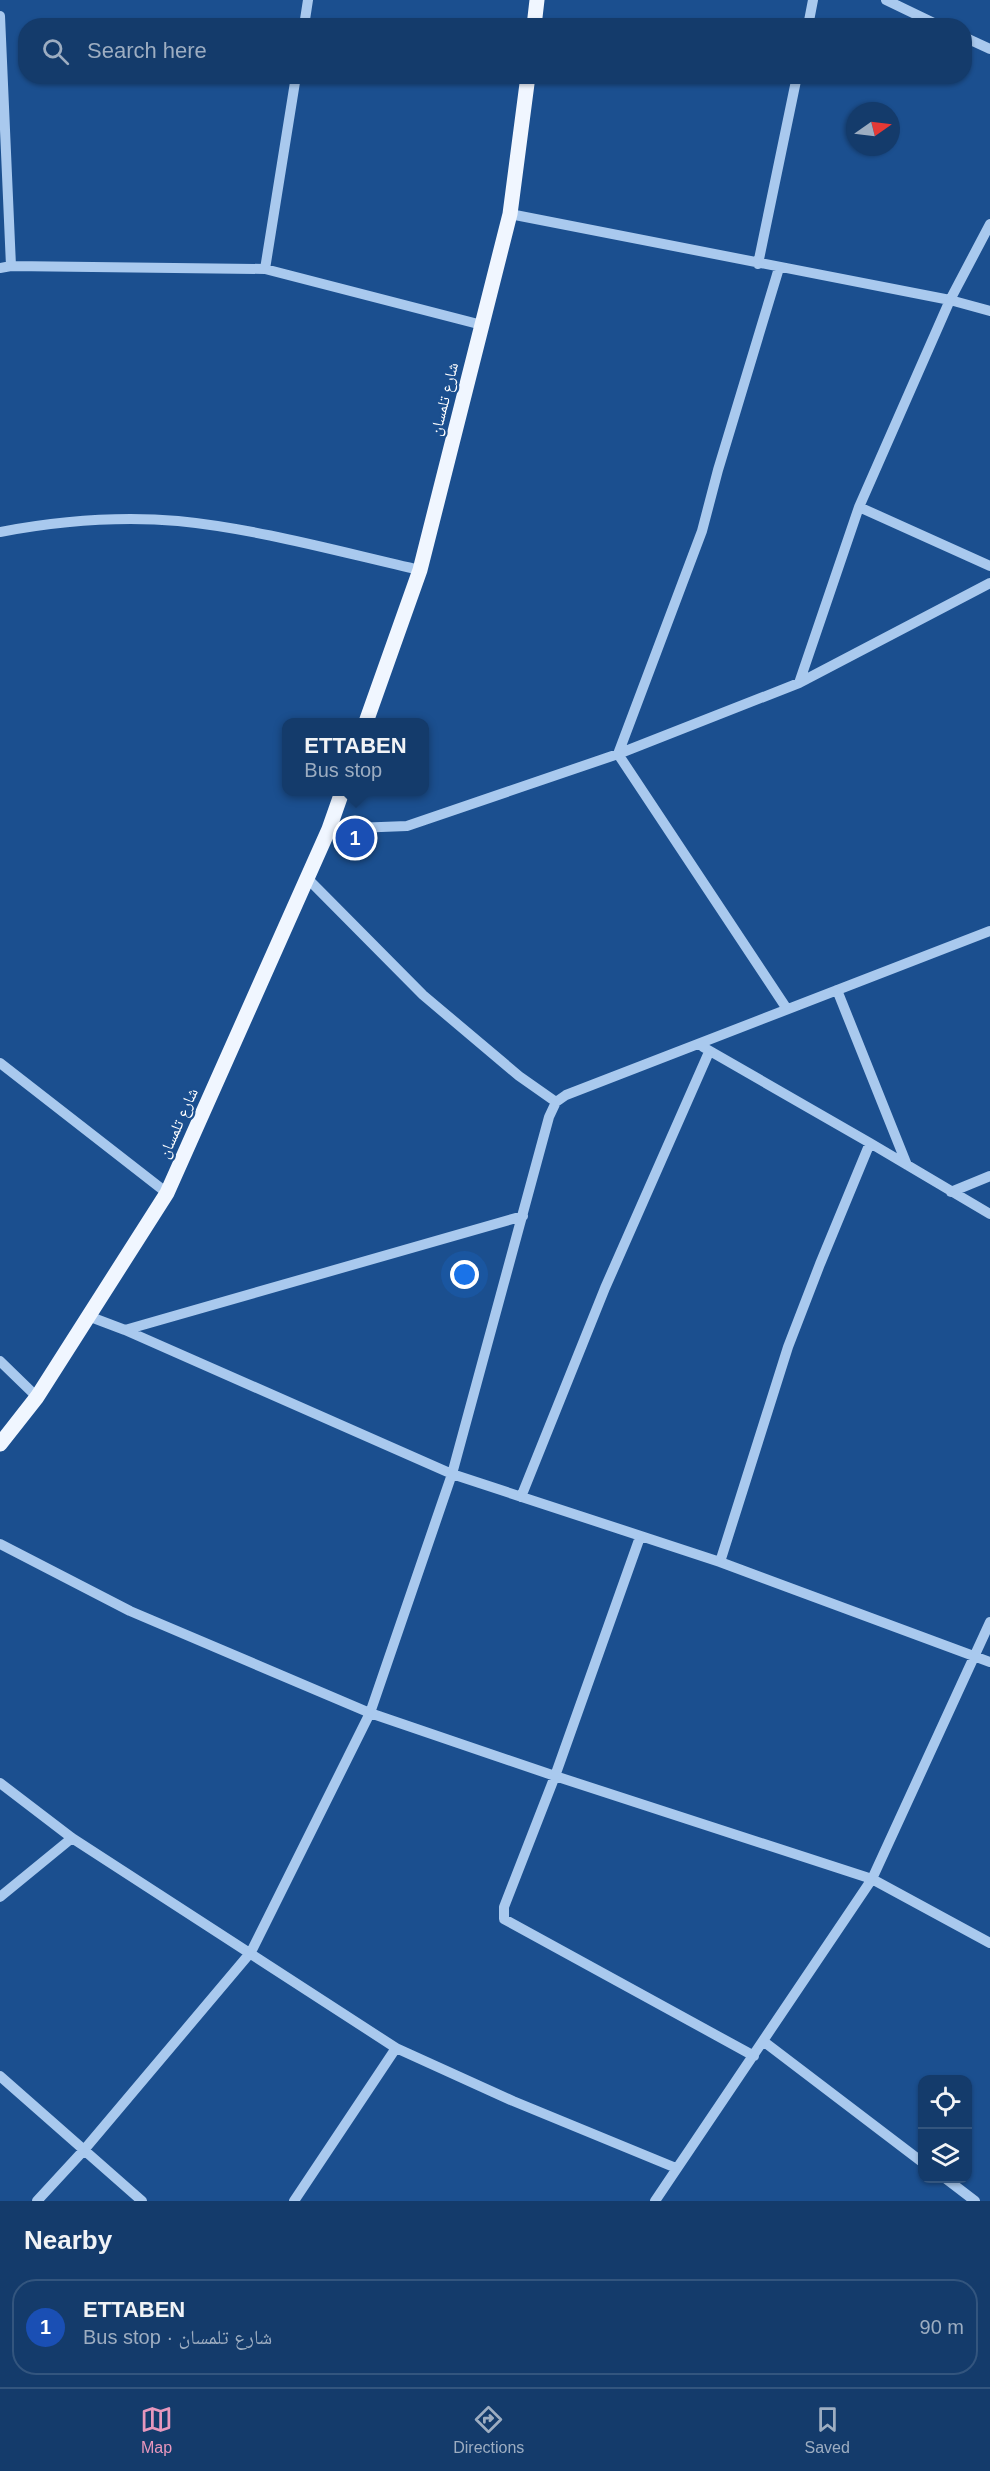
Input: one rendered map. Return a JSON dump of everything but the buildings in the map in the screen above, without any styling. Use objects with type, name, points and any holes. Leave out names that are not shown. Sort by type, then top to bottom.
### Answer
[{"type":"main road","points":[[535,18],[537,0]]},
{"type":"main road","name":"شارع تلمسان","points":[[368,718],[420,570],[510,214],[527,84]]},
{"type":"main road","name":"شارع تلمسان","points":[[0,1444],[37,1397],[167,1193],[329,829],[341,796]]},
{"type":"street","points":[[305,18],[308,0]]},
{"type":"street","points":[[810,18],[813,0]]},
{"type":"street","points":[[886,0],[923,18]]},
{"type":"street","points":[[0,16],[6,267],[265,269],[482,325]]},
{"type":"street","points":[[972,41],[990,49]]},
{"type":"street","points":[[265,269],[295,84]]},
{"type":"street","points":[[758,264],[795,84]]},
{"type":"street","points":[[510,214],[950,300],[990,311]]},
{"type":"street","points":[[799,683],[859,507],[950,300],[990,224]]},
{"type":"street","points":[[618,754],[702,531],[779,268]]},
{"type":"street","points":[[859,507],[990,566]]},
{"type":"street","points":[[0,532],[41,524],[120,519],[177,521],[235,530],[420,570]]},
{"type":"street","points":[[329,829],[407,826],[618,754],[799,683],[990,583]]},
{"type":"street","points":[[618,754],[787,1009]]},
{"type":"street","points":[[307,878],[423,994],[519,1076],[555,1102]]},
{"type":"street","points":[[37,2201],[84,2150],[250,1952],[370,1713],[452,1474],[555,1102],[566,1095],[990,931]]},
{"type":"street","points":[[837,990],[908,1165]]},
{"type":"street","points":[[698,1044],[990,1214]]},
{"type":"street","points":[[520,1497],[605,1288],[709,1052]]},
{"type":"street","points":[[0,1063],[167,1193]]},
{"type":"street","points":[[720,1562],[788,1347],[870,1143]]},
{"type":"street","points":[[951,1192],[990,1176]]},
{"type":"street","points":[[125,1330],[523,1216]]},
{"type":"street","points":[[88,1316],[125,1330],[452,1474],[720,1562],[990,1662]]},
{"type":"street","points":[[0,1361],[37,1397]]},
{"type":"street","points":[[640,1537],[555,1776],[504,1907],[504,1918],[754,2056]]},
{"type":"street","points":[[0,1544],[130,1611],[370,1713],[872,1879],[990,1943]]},
{"type":"street","points":[[655,2201],[872,1879],[973,1654],[990,1622]]},
{"type":"street","points":[[0,1783],[72,1838],[396,2048],[513,2101],[676,2168]]},
{"type":"street","points":[[0,1897],[72,1838]]},
{"type":"street","points":[[763,2041],[918,2159]]},
{"type":"street","points":[[294,2201],[396,2048]]},
{"type":"street","points":[[0,2076],[142,2201]]},
{"type":"street","points":[[952,2183],[975,2201]]},
{"type":"place","name":"ETTABEN","points":[[355,838]]}]
